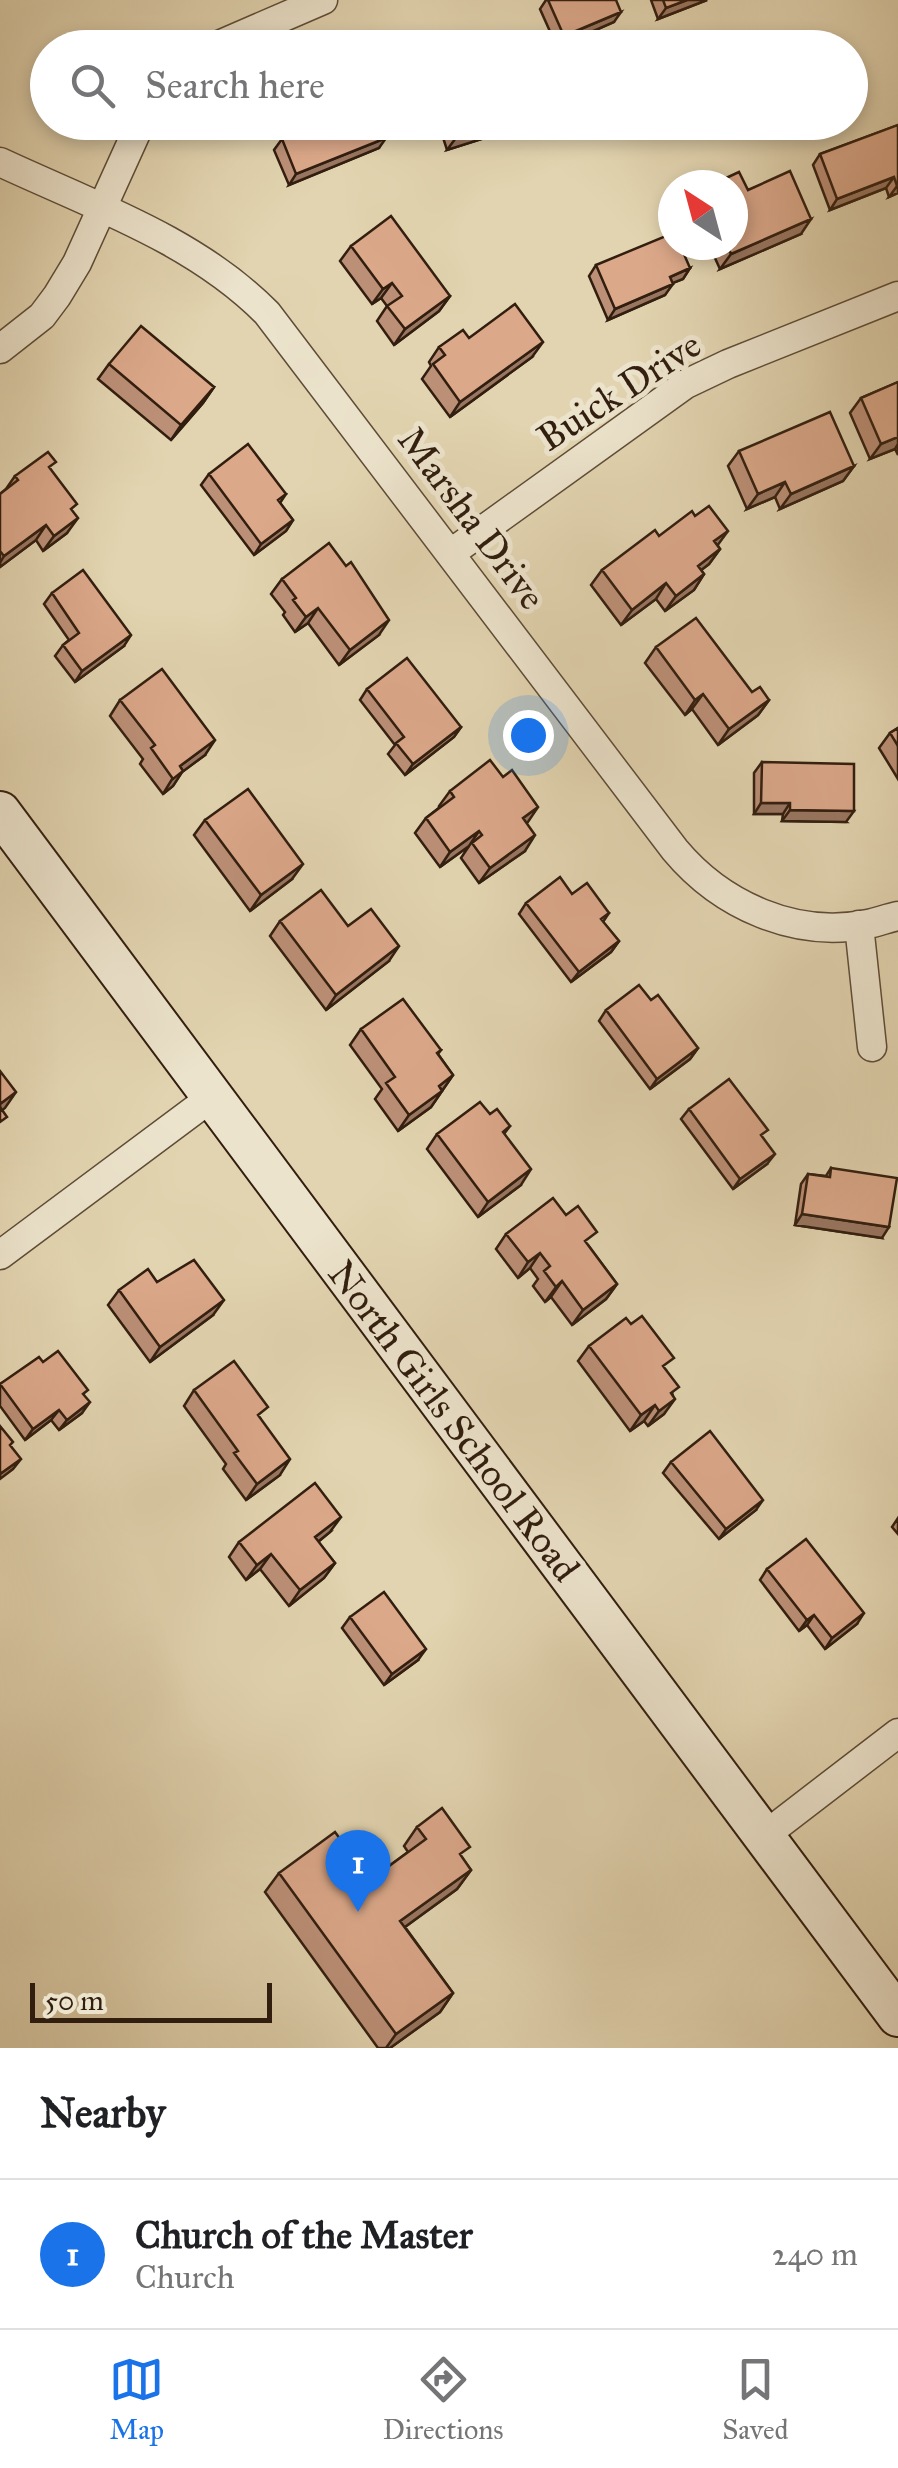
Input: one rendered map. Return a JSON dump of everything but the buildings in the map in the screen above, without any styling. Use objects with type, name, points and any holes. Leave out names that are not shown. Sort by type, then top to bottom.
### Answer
[{"type":"main road","name":"North Girls School Road","points":[[3,823],[898,2016]]},
{"type":"street","points":[[254,30],[323,0]]},
{"type":"street","points":[[0,349],[42,316],[58,296],[133,140]]},
{"type":"street","name":"Marsha Drive","points":[[0,162],[199,257],[247,292],[286,335],[688,865],[724,895],[764,915],[815,926],[859,925],[898,916]]},
{"type":"street","name":"Buick Drive","points":[[451,552],[686,384],[898,296]]},
{"type":"street","points":[[859,925],[872,1047]]},
{"type":"street","points":[[0,1255],[212,1097]]},
{"type":"street","points":[[764,1836],[898,1733]]},
{"type":"place","name":"Church of the Master","points":[[358,1912]]}]
